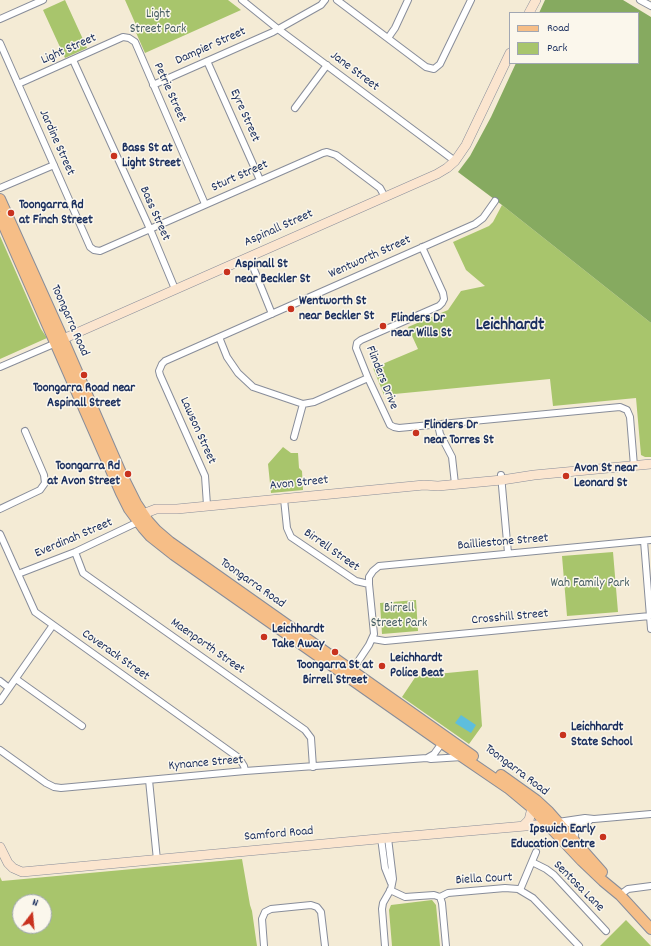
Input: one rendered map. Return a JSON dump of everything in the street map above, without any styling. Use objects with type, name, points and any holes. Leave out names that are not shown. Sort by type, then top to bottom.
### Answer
[{"type":"main road","name":"Toongarra Road","points":[[0,199],[59,341]]},
{"type":"main road","name":"Toongarra Road","points":[[0,217],[143,519],[170,542],[447,743],[508,788],[532,808],[555,823],[574,840],[617,892],[651,929]]},
{"type":"main road","name":"Toongarra Road","points":[[447,743],[536,800],[587,866],[617,892]]},
{"type":"street","points":[[0,19],[43,0]]},
{"type":"street","name":"Jane Street","points":[[242,0],[278,29],[455,161]]},
{"type":"street","name":"Dampier Street","points":[[153,85],[278,29],[321,5],[325,0]]},
{"type":"street","points":[[337,0],[426,67],[434,69],[440,64],[471,0]]},
{"type":"street","points":[[388,38],[395,28],[408,0]]},
{"type":"street","points":[[530,12],[536,0]]},
{"type":"street","points":[[640,0],[651,6]]},
{"type":"street","name":"Light Street","points":[[18,84],[123,38],[129,38]]},
{"type":"street","name":"Petrie Street","points":[[129,38],[135,42],[205,204]]},
{"type":"street","name":"Jardine Street","points":[[0,44],[90,247],[94,250]]},
{"type":"street","name":"Aspinall Street","points":[[0,367],[385,197],[447,168],[455,161],[466,145],[509,55]]},
{"type":"street","name":"Bass Street","points":[[73,60],[150,229],[175,289]]},
{"type":"street","name":"Eyre Street","points":[[207,61],[260,180]]},
{"type":"street","points":[[295,108],[327,66]]},
{"type":"street","name":"Sturt Street","points":[[94,250],[100,251],[327,152],[336,155],[380,188],[385,197]]},
{"type":"street","points":[[0,188],[54,165]]},
{"type":"street","name":"Wentworth Street","points":[[160,368],[165,361],[474,224],[482,218],[495,201]]},
{"type":"street","name":"Flinders Drive","points":[[422,247],[443,293],[443,301],[439,306],[359,341],[356,345],[356,350],[387,421],[396,428],[620,407],[627,410],[630,417],[634,466]]},
{"type":"street","points":[[249,257],[272,314]]},
{"type":"street","points":[[219,337],[227,357],[238,373],[253,387],[304,404],[314,402],[368,378]]},
{"type":"street","name":"Lawson Street","points":[[160,368],[160,375],[206,476],[207,505]]},
{"type":"street","points":[[294,437],[304,404]]},
{"type":"street","points":[[438,425],[440,434],[452,457],[454,482]]},
{"type":"street","points":[[0,508],[40,490],[45,483],[44,475],[25,431]]},
{"type":"street","name":"Avon Street","points":[[143,519],[156,509],[177,509],[284,499],[424,485],[437,481],[454,482],[501,478],[514,474],[534,475],[651,464]]},
{"type":"street","points":[[501,478],[508,553]]},
{"type":"street","name":"Birrell Street","points":[[284,499],[286,528],[291,537],[356,582],[369,584],[374,634],[373,639]]},
{"type":"street","name":"Everdinah Street","points":[[18,574],[75,552],[143,519]]},
{"type":"street","name":"Coverack Street","points":[[0,534],[35,612],[239,758],[245,771]]},
{"type":"street","name":"Bailliestone Street","points":[[369,584],[369,577],[373,570],[378,566],[651,540]]},
{"type":"street","points":[[644,541],[651,629]]},
{"type":"street","name":"Maenporth Street","points":[[75,552],[83,573],[305,730],[311,738],[313,767]]},
{"type":"street","name":"Crosshill Street","points":[[373,639],[385,641],[650,616]]},
{"type":"street","points":[[0,701],[53,625]]},
{"type":"street","points":[[350,673],[373,639]]},
{"type":"street","points":[[16,679],[82,726]]},
{"type":"street","points":[[0,681],[9,688]]},
{"type":"street","points":[[427,758],[447,743]]},
{"type":"street","points":[[437,759],[441,756],[447,743]]},
{"type":"street","name":"Kynance Street","points":[[0,750],[46,783],[54,787],[61,788],[245,771],[427,758],[437,759],[464,757]]},
{"type":"street","points":[[149,780],[157,860]]},
{"type":"street","points":[[523,826],[528,820],[532,808]]},
{"type":"street","name":"Samford Road","points":[[0,847],[8,863],[13,868],[22,872],[555,823],[585,818],[594,819],[651,814]]},
{"type":"street","name":"Samford Road","points":[[555,823],[581,823],[594,819]]},
{"type":"street","points":[[574,840],[576,829],[581,823]]},
{"type":"street","points":[[384,838],[392,864],[393,879],[382,909],[385,946]]},
{"type":"street","points":[[520,890],[536,852]]},
{"type":"street","name":"Sentosa Lane","points":[[532,862],[554,875],[606,931]]},
{"type":"street","points":[[617,892],[651,886]]},
{"type":"street","name":"Biella Court","points":[[391,887],[406,897],[434,894],[440,897],[448,893],[504,888],[520,890],[536,900],[579,946]]},
{"type":"street","points":[[440,897],[442,903],[446,946]]},
{"type":"street","points":[[264,946],[262,919],[266,912],[271,909],[311,905],[317,907],[321,913],[325,946]]},
{"type":"green space","points":[[65,0],[87,48],[65,58],[43,10]]},
{"type":"green space","name":"Light Street Park","points":[[125,0],[228,0],[241,10],[145,53],[134,28],[136,25]]},
{"type":"green space","points":[[545,0],[623,0],[651,17],[651,323],[458,172],[470,156],[491,117],[516,64],[639,64],[639,12],[539,12]]},
{"type":"green space","points":[[502,205],[651,323],[651,457],[641,455],[636,398],[553,406],[550,379],[384,395],[373,368],[418,349],[408,327],[448,310],[461,291],[485,286],[466,270],[453,242],[489,226],[493,222]]},
{"type":"green space","points":[[0,236],[41,329],[47,338],[0,359]]},
{"type":"green space","points":[[283,447],[291,453],[298,453],[299,468],[302,471],[303,490],[271,493],[268,464]]},
{"type":"green space","name":"Wah Family Park","points":[[613,552],[618,612],[567,616],[562,556]]},
{"type":"green space","name":"Birrell Street Park","points":[[416,600],[418,631],[382,634],[380,603]]},
{"type":"green space","points":[[478,670],[482,726],[469,744],[402,697],[416,676]]},
{"type":"green space","points":[[242,859],[257,946],[0,946],[0,877],[2,881]]},
{"type":"green space","points":[[432,900],[436,905],[440,946],[392,946],[389,910],[391,905]]},
{"type":"green space","points":[[626,920],[651,946],[600,946]]},
{"type":"water","points":[[461,715],[476,725],[471,733],[455,723]]},
{"type":"place","name":"Bass St at Light Street","points":[[114,156]]},
{"type":"place","name":"Toongarra Rd at Finch Street","points":[[11,213]]},
{"type":"place","name":"Aspinall St near Beckler St","points":[[227,272]]},
{"type":"place","name":"Wentworth St near Beckler St","points":[[291,309]]},
{"type":"place","name":"Flinders Dr near Wills St","points":[[383,326]]},
{"type":"place","name":"Toongarra Road near Aspinall Street","points":[[84,375]]},
{"type":"place","name":"Flinders Dr near Torres St","points":[[416,433]]},
{"type":"place","name":"Toongarra Rd at Avon Street","points":[[128,474]]},
{"type":"place","name":"Avon St near Leonard St","points":[[566,476]]},
{"type":"place","name":"Leichhardt Take Away","points":[[264,637]]},
{"type":"place","name":"Toongarra St at Birrell Street","points":[[335,652]]},
{"type":"place","name":"Leichhardt Police Beat","points":[[382,666]]},
{"type":"place","name":"Leichhardt State School","points":[[563,735]]},
{"type":"place","name":"Ipswich Early Education Centre","points":[[603,837]]},
{"type":"district","name":"Leichhardt","points":[[510,327]]}]
